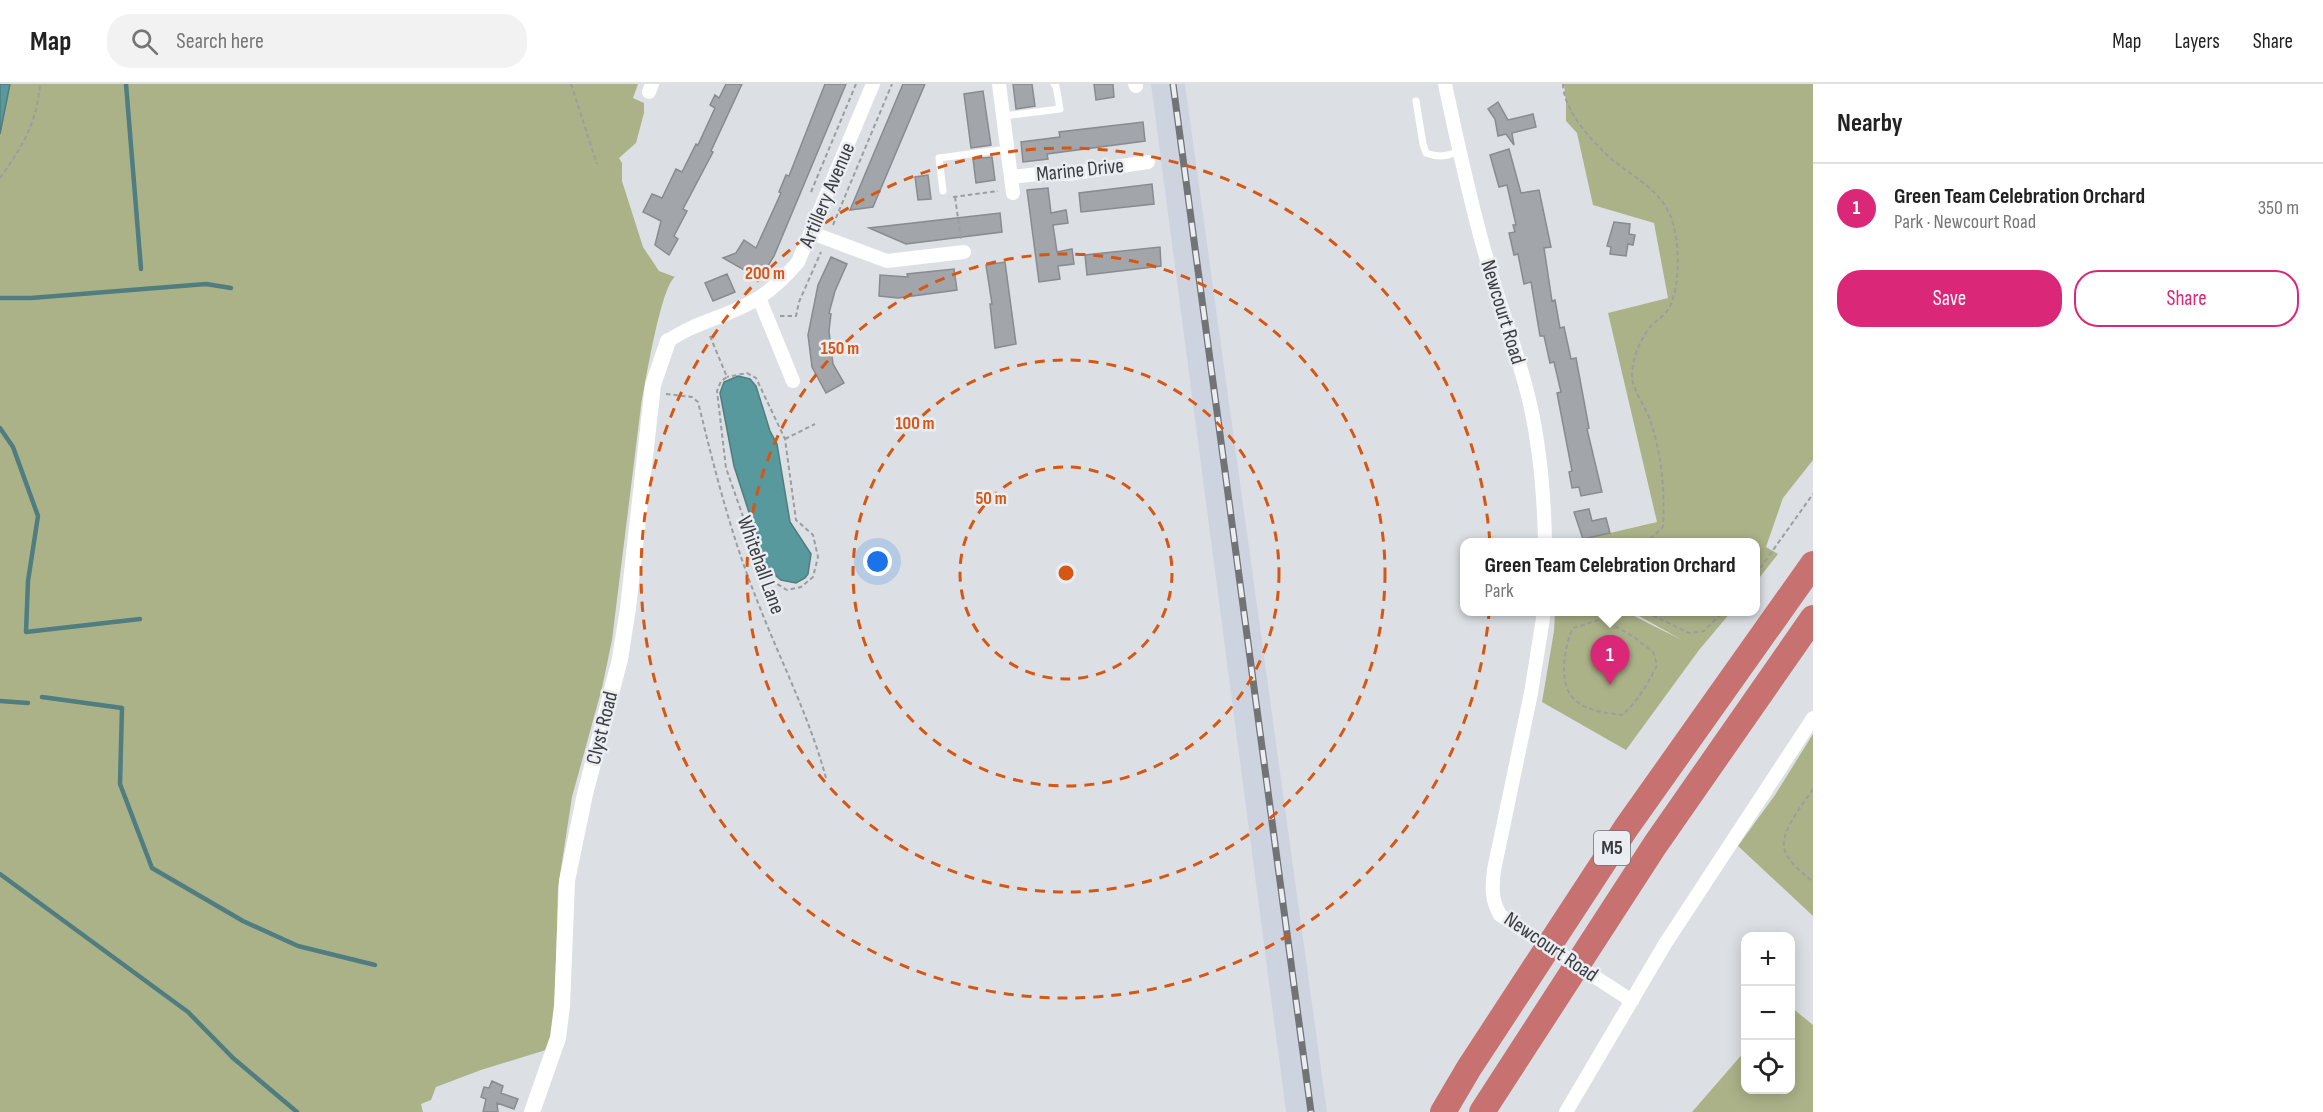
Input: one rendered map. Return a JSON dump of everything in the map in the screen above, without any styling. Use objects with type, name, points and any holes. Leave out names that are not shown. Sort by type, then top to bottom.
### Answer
[{"type":"highway","name":"M5","points":[[1443,1112],[1469,1068],[1626,828],[1813,564]]},
{"type":"highway","name":"M5","points":[[1482,1112],[1655,845],[1813,618]]},
{"type":"street","name":"Artillery Avenue","points":[[668,341],[680,333],[759,298],[783,279],[798,262],[873,84]]},
{"type":"street","name":"Marine Drive","points":[[999,84],[1012,186],[1038,174],[1068,174],[1148,162]]},
{"type":"street","name":"Newcourt Road","points":[[1445,84],[1487,263],[1526,385],[1536,445],[1545,538]]},
{"type":"street","points":[[812,233],[887,261],[963,252]]},
{"type":"street","points":[[759,298],[793,381]]},
{"type":"street","name":"Clyst Road","points":[[532,1112],[558,1038],[562,1006],[567,881],[585,794],[620,659],[628,608],[652,392],[655,374],[668,341]]},
{"type":"street","name":"Newcourt Road","points":[[1543,616],[1531,693],[1494,870],[1492,895],[1494,905],[1500,915],[1627,998]]},
{"type":"street","points":[[1566,1112],[1627,998],[1813,718]]},
{"type":"lane","points":[[1003,116],[1060,109],[1054,84]]},
{"type":"lane","points":[[1416,101],[1426,153],[1447,156],[1460,151]]},
{"type":"lane","points":[[943,192],[939,158],[1007,149]]},
{"type":"path","points":[[0,178],[22,148],[32,122],[40,84]]},
{"type":"path","points":[[571,84],[597,164]]},
{"type":"path","points":[[811,193],[856,84]]},
{"type":"path","points":[[768,319],[784,315],[796,316],[799,302],[892,84]]},
{"type":"path","points":[[1563,84],[1568,105],[1576,119],[1605,153],[1657,194],[1670,215],[1675,232],[1678,254],[1676,293],[1668,310],[1650,327],[1638,348],[1632,375],[1634,386],[1650,420],[1665,493],[1663,527],[1652,538]]},
{"type":"path","points":[[943,192],[944,198],[1012,186]]},
{"type":"path","points":[[955,197],[963,252]]},
{"type":"path","points":[[704,322],[727,377]]},
{"type":"path","points":[[747,373],[756,378],[785,439],[796,520],[813,535],[818,557],[813,577],[801,587],[787,590],[765,576],[726,468],[717,391],[721,381],[727,377],[747,373]]},
{"type":"path","name":"Whitehall Lane","points":[[652,392],[692,397],[698,402],[727,515],[754,594],[818,747],[826,778]]},
{"type":"path","points":[[785,439],[815,424]]},
{"type":"path","points":[[1760,567],[1813,494]]},
{"type":"path","points":[[1602,619],[1634,637],[1653,652],[1657,665],[1647,686],[1633,706],[1622,715],[1600,712],[1581,704],[1572,698],[1565,681],[1563,659],[1573,628],[1602,619],[1603,616]]},
{"type":"path","points":[[1654,616],[1689,633],[1704,631],[1719,616]]},
{"type":"path","points":[[1813,789],[1785,831],[1784,850],[1794,866],[1813,882]]},
{"type":"shaded area","points":[[1151,84],[1185,84],[1327,1112],[1286,1112]]},
{"type":"green space","points":[[10,84],[638,84],[633,98],[644,103],[644,113],[636,143],[619,158],[622,163],[622,181],[643,247],[659,271],[675,277],[664,298],[650,358],[641,406],[612,640],[602,688],[572,797],[558,888],[555,1010],[549,1049],[436,1087],[431,1100],[421,1104],[423,1112],[0,1112],[0,134]]},
{"type":"green space","points":[[1564,84],[1813,84],[1813,460],[1783,498],[1766,547],[1778,554],[1760,577],[1760,538],[1589,538],[1657,522],[1608,313],[1668,298],[1654,223],[1593,205],[1577,133],[1566,121]]},
{"type":"green space","points":[[1555,616],[1634,616],[1682,640],[1639,616],[1728,616],[1699,650],[1626,750],[1542,702]]},
{"type":"green space","points":[[1813,734],[1813,916],[1738,846],[1775,795]]},
{"type":"green space","points":[[1795,1010],[1813,1025],[1813,1112],[1692,1112],[1741,1056],[1741,1094],[1795,1094]]},
{"type":"water","points":[[0,84],[10,84],[0,134]]},
{"type":"water","points":[[738,376],[750,379],[756,386],[770,431],[777,444],[790,522],[811,554],[808,574],[796,583],[781,580],[767,568],[734,466],[720,393],[724,382]]},
{"type":"building","points":[[726,84],[742,84],[711,151],[713,152],[683,209],[687,211],[674,236],[678,239],[669,255],[655,245],[661,221],[643,212],[652,194],[662,198],[676,169],[682,172],[696,144],[698,145],[715,108],[710,105],[715,95],[719,98]]},
{"type":"building","points":[[825,84],[846,84],[774,256],[760,279],[723,258],[736,253],[744,240],[756,248],[781,193],[779,192],[786,175],[789,176]]},
{"type":"building","points":[[903,84],[925,84],[873,207],[850,210]]},
{"type":"building","points":[[1013,84],[1032,84],[1035,106],[1016,109]]},
{"type":"building","points":[[1094,84],[1113,84],[1114,97],[1096,100]]},
{"type":"building","points":[[983,91],[991,145],[971,148],[964,94]]},
{"type":"building","points":[[1498,102],[1508,120],[1533,114],[1536,127],[1512,133],[1514,145],[1506,134],[1498,136],[1495,119],[1488,109]]},
{"type":"building","points":[[1143,122],[1145,141],[1047,154],[1048,159],[1023,162],[1021,142],[1060,137],[1059,132]]},
{"type":"building","points":[[1509,149],[1521,193],[1539,190],[1551,247],[1544,248],[1552,301],[1555,300],[1560,328],[1564,327],[1571,359],[1576,358],[1589,428],[1587,429],[1602,492],[1581,496],[1579,487],[1572,488],[1569,472],[1572,471],[1557,393],[1561,392],[1554,362],[1550,363],[1544,336],[1540,336],[1531,282],[1524,284],[1518,254],[1514,255],[1509,233],[1515,232],[1513,225],[1516,225],[1507,185],[1499,187],[1490,155]]},
{"type":"building","points":[[992,157],[995,180],[976,183],[973,159]]},
{"type":"building","points":[[928,175],[931,199],[918,200],[915,177]]},
{"type":"building","points":[[1152,184],[1154,204],[1081,212],[1079,193]]},
{"type":"building","points":[[1048,188],[1051,213],[1066,210],[1068,223],[1053,225],[1057,252],[1072,249],[1074,264],[1058,266],[1060,279],[1039,282],[1027,190]]},
{"type":"building","points":[[1000,213],[1002,232],[906,244],[869,228]]},
{"type":"building","points":[[1614,222],[1630,224],[1629,234],[1635,235],[1633,245],[1628,244],[1626,256],[1610,254],[1611,247],[1607,246]]},
{"type":"building","points":[[1160,247],[1161,266],[1087,275],[1085,255]]},
{"type":"building","points":[[831,257],[847,264],[835,291],[829,313],[831,314],[829,331],[833,364],[844,383],[826,393],[812,367],[808,335],[818,285]]},
{"type":"building","points":[[1005,262],[1016,344],[995,348],[986,265]]},
{"type":"building","points":[[954,269],[957,290],[898,298],[879,296],[880,275],[908,277],[907,274]]},
{"type":"building","points":[[727,274],[735,292],[713,301],[705,283]]},
{"type":"building","points":[[1589,509],[1592,521],[1606,518],[1610,533],[1583,538],[1574,512]]},
{"type":"building","points":[[492,1081],[503,1086],[501,1093],[518,1099],[514,1109],[497,1103],[498,1112],[483,1112],[486,1099],[481,1097],[484,1087],[489,1088]]},
{"type":"waterway","points":[[126,84],[141,269]]},
{"type":"waterway","points":[[0,298],[31,298],[206,284],[231,288]]},
{"type":"waterway","points":[[0,428],[13,447],[38,516],[28,581],[26,632],[140,619]]},
{"type":"waterway","points":[[42,697],[122,708],[120,784],[152,868],[243,921],[298,946],[375,965]]},
{"type":"waterway","points":[[0,701],[28,703]]},
{"type":"waterway","points":[[0,874],[188,1012],[233,1058],[297,1112]]},
{"type":"railway","points":[[1173,84],[1311,1112]]},
{"type":"place","name":"Green Team Celebration Orchard","points":[[1610,685]]}]
